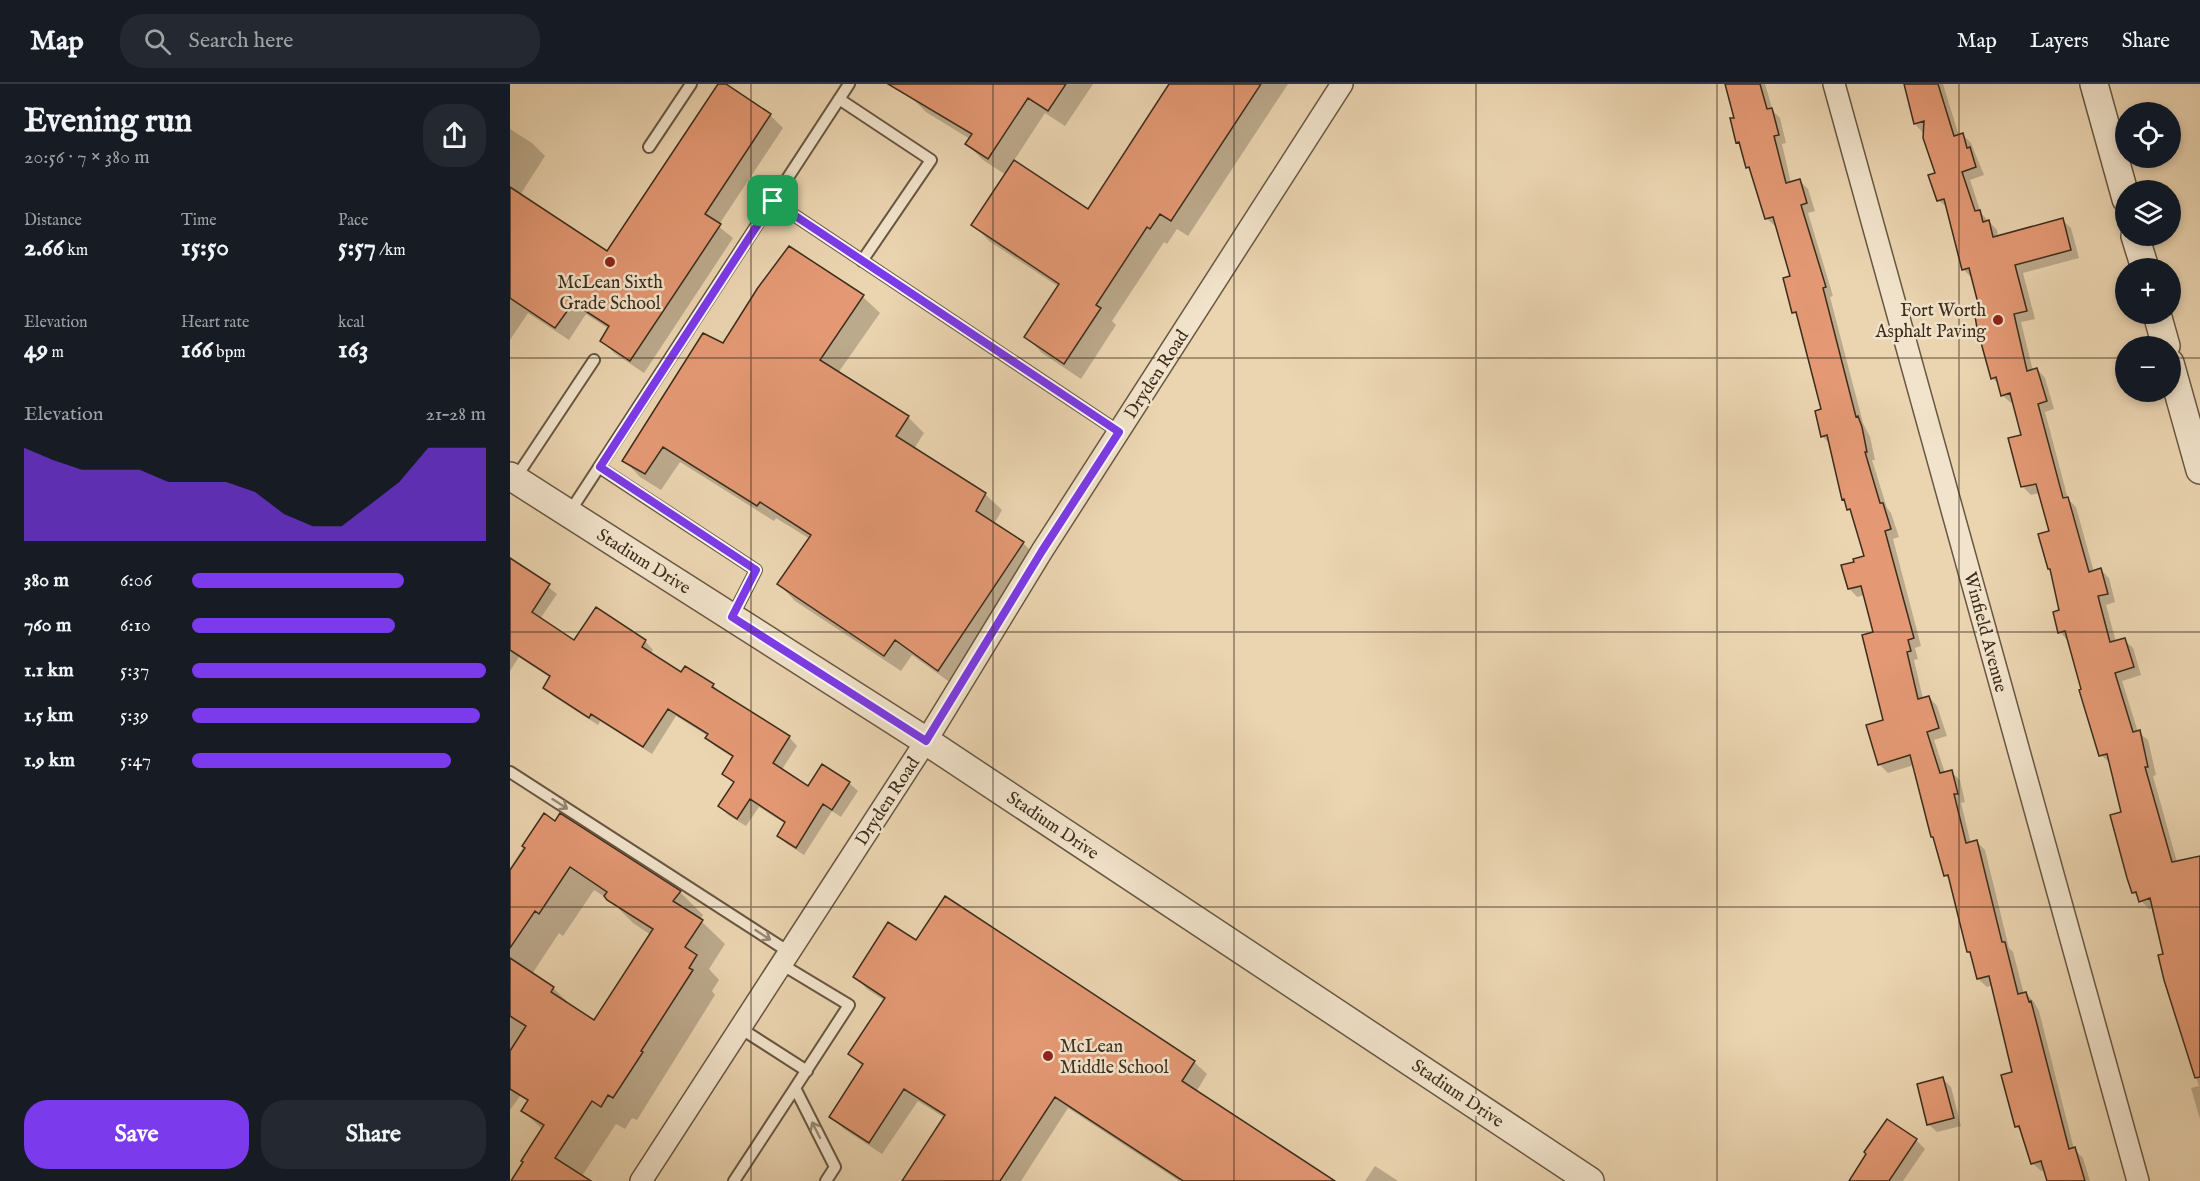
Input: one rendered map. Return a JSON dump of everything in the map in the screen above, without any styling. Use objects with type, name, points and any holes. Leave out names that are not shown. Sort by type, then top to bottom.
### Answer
[{"type":"street","name":"Dryden Road","points":[[641,1181],[926,741],[1042,551],[1342,84]]},
{"type":"street","name":"Winfield Avenue","points":[[1834,84],[2138,1181]]},
{"type":"street","points":[[2094,84],[2121,180]]},
{"type":"street","points":[[2181,402],[2200,470]]},
{"type":"street","name":"Stadium Drive","points":[[513,477],[926,741],[1590,1181]]},
{"type":"lane","points":[[649,147],[691,84]]},
{"type":"lane","points":[[569,514],[849,84]]},
{"type":"lane","points":[[839,99],[931,160],[862,261]]},
{"type":"lane","points":[[773,201],[1119,432]]},
{"type":"lane","points":[[513,477],[594,360]]},
{"type":"lane","points":[[600,467],[756,570],[732,617]]},
{"type":"lane","points":[[510,773],[785,958],[849,1005],[734,1181]]},
{"type":"lane","points":[[740,1028],[807,1071]]},
{"type":"lane","points":[[795,1088],[835,1167],[826,1181]]},
{"type":"building","points":[[718,84],[726,84],[771,114],[705,214],[721,224],[630,361],[600,341],[609,326],[573,303],[555,328],[510,298],[510,187],[607,251]]},
{"type":"building","points":[[888,84],[1066,84],[1048,111],[1028,98],[988,159],[965,144],[972,134]]},
{"type":"building","points":[[1169,84],[1261,84],[1171,221],[1160,214],[1150,229],[1147,227],[1096,305],[1101,308],[1064,364],[1024,337],[1059,284],[971,225],[1014,160],[1088,209]]},
{"type":"building","points":[[1725,84],[1760,84],[1767,109],[1772,108],[1779,135],[1774,136],[1786,183],[1800,179],[1807,203],[1801,205],[1826,287],[1823,288],[1856,417],[1858,416],[1862,427],[1867,452],[1865,452],[1880,503],[1883,503],[1891,529],[1885,531],[1914,638],[1908,640],[1911,651],[1907,652],[1918,699],[1929,696],[1939,728],[1927,732],[1940,773],[1952,770],[1958,794],[1954,794],[1966,843],[1977,840],[2002,942],[2005,942],[2018,994],[2026,992],[2029,1002],[2031,1001],[2069,1149],[2075,1147],[2085,1181],[2047,1181],[2041,1161],[2031,1164],[2019,1126],[2015,1127],[2001,1075],[2012,1072],[1989,976],[1977,979],[1970,952],[1967,952],[1948,875],[1944,876],[1933,837],[1931,837],[1910,755],[1878,765],[1866,725],[1883,720],[1862,635],[1873,632],[1861,586],[1848,589],[1841,565],[1854,562],[1853,559],[1864,556],[1850,509],[1847,510],[1844,499],[1842,500],[1827,435],[1821,437],[1815,411],[1821,409],[1796,312],[1792,313],[1783,278],[1790,276],[1773,217],[1765,219],[1749,167],[1746,168],[1739,142],[1736,143],[1730,118],[1734,118]]},
{"type":"building","points":[[1904,84],[1938,84],[1954,136],[1963,133],[1967,148],[1970,147],[1976,167],[1962,172],[1975,211],[1980,210],[1983,222],[1989,220],[1993,237],[2063,218],[2071,250],[2015,265],[2027,311],[2014,314],[2027,371],[2037,368],[2047,401],[2038,404],[2063,498],[2068,497],[2089,572],[2101,568],[2108,594],[2098,596],[2110,642],[2125,638],[2134,667],[2115,673],[2133,732],[2140,730],[2148,767],[2145,767],[2172,862],[2200,856],[2200,1077],[2195,1078],[2164,980],[2158,955],[2163,954],[2150,898],[2139,902],[2136,892],[2132,893],[2127,878],[2110,815],[2121,812],[2107,754],[2099,756],[2079,690],[2081,689],[2065,631],[2058,633],[2053,612],[2059,610],[2050,569],[2048,569],[2038,534],[2049,531],[2036,484],[2021,487],[2008,438],[2021,435],[2010,393],[2001,396],[1996,377],[1991,379],[1977,328],[1975,316],[1981,315],[1969,268],[1962,270],[1944,199],[1937,201],[1928,175],[1935,173],[1923,138],[1924,121],[1914,124]]},
{"type":"building","points":[[789,246],[864,295],[820,360],[909,416],[896,436],[986,493],[976,511],[1024,542],[938,671],[895,640],[884,656],[777,584],[811,535],[760,502],[757,506],[663,447],[645,474],[622,461],[703,333],[723,343],[757,289]]},
{"type":"building","points":[[510,558],[550,584],[532,612],[574,640],[596,607],[646,640],[642,647],[681,672],[685,666],[714,684],[712,687],[790,736],[773,763],[808,786],[822,764],[850,782],[832,810],[823,804],[796,848],[777,836],[785,822],[750,799],[737,819],[718,806],[734,782],[722,774],[733,756],[705,738],[708,734],[668,709],[643,747],[591,714],[589,718],[543,688],[550,676],[510,650]]},
{"type":"building","points":[[544,813],[555,821],[560,813],[681,891],[673,901],[703,920],[685,947],[697,955],[689,968],[693,970],[641,1051],[643,1052],[613,1098],[608,1095],[601,1107],[592,1101],[555,1158],[591,1181],[511,1181],[544,1125],[521,1111],[528,1100],[510,1089],[510,1051],[526,1026],[510,1016],[510,958],[554,987],[551,992],[594,1020],[653,929],[607,900],[604,896],[607,892],[570,867],[539,914],[535,911],[510,948],[510,870],[525,848],[522,846]]},
{"type":"building","points":[[945,896],[1195,1061],[1182,1081],[1335,1181],[1183,1181],[1055,1097],[1000,1181],[902,1181],[945,1115],[904,1089],[869,1143],[829,1117],[863,1064],[848,1054],[885,998],[853,977],[888,922],[916,940]]},
{"type":"building","points":[[1943,1077],[1954,1118],[1927,1125],[1917,1084]]},
{"type":"building","points":[[1887,1119],[1917,1139],[1889,1181],[1849,1181],[1866,1154],[1864,1152]]},
{"type":"place","name":"McLean Sixth Grade School","points":[[610,262]]},
{"type":"place","name":"Fort Worth Asphalt Paving","points":[[1998,320]]},
{"type":"place","name":"McLean Middle School","points":[[1048,1056]]},
{"type":"route","points":[[773,201],[1119,432],[1042,551],[926,741],[732,617],[756,570],[600,467],[773,201]]}]
